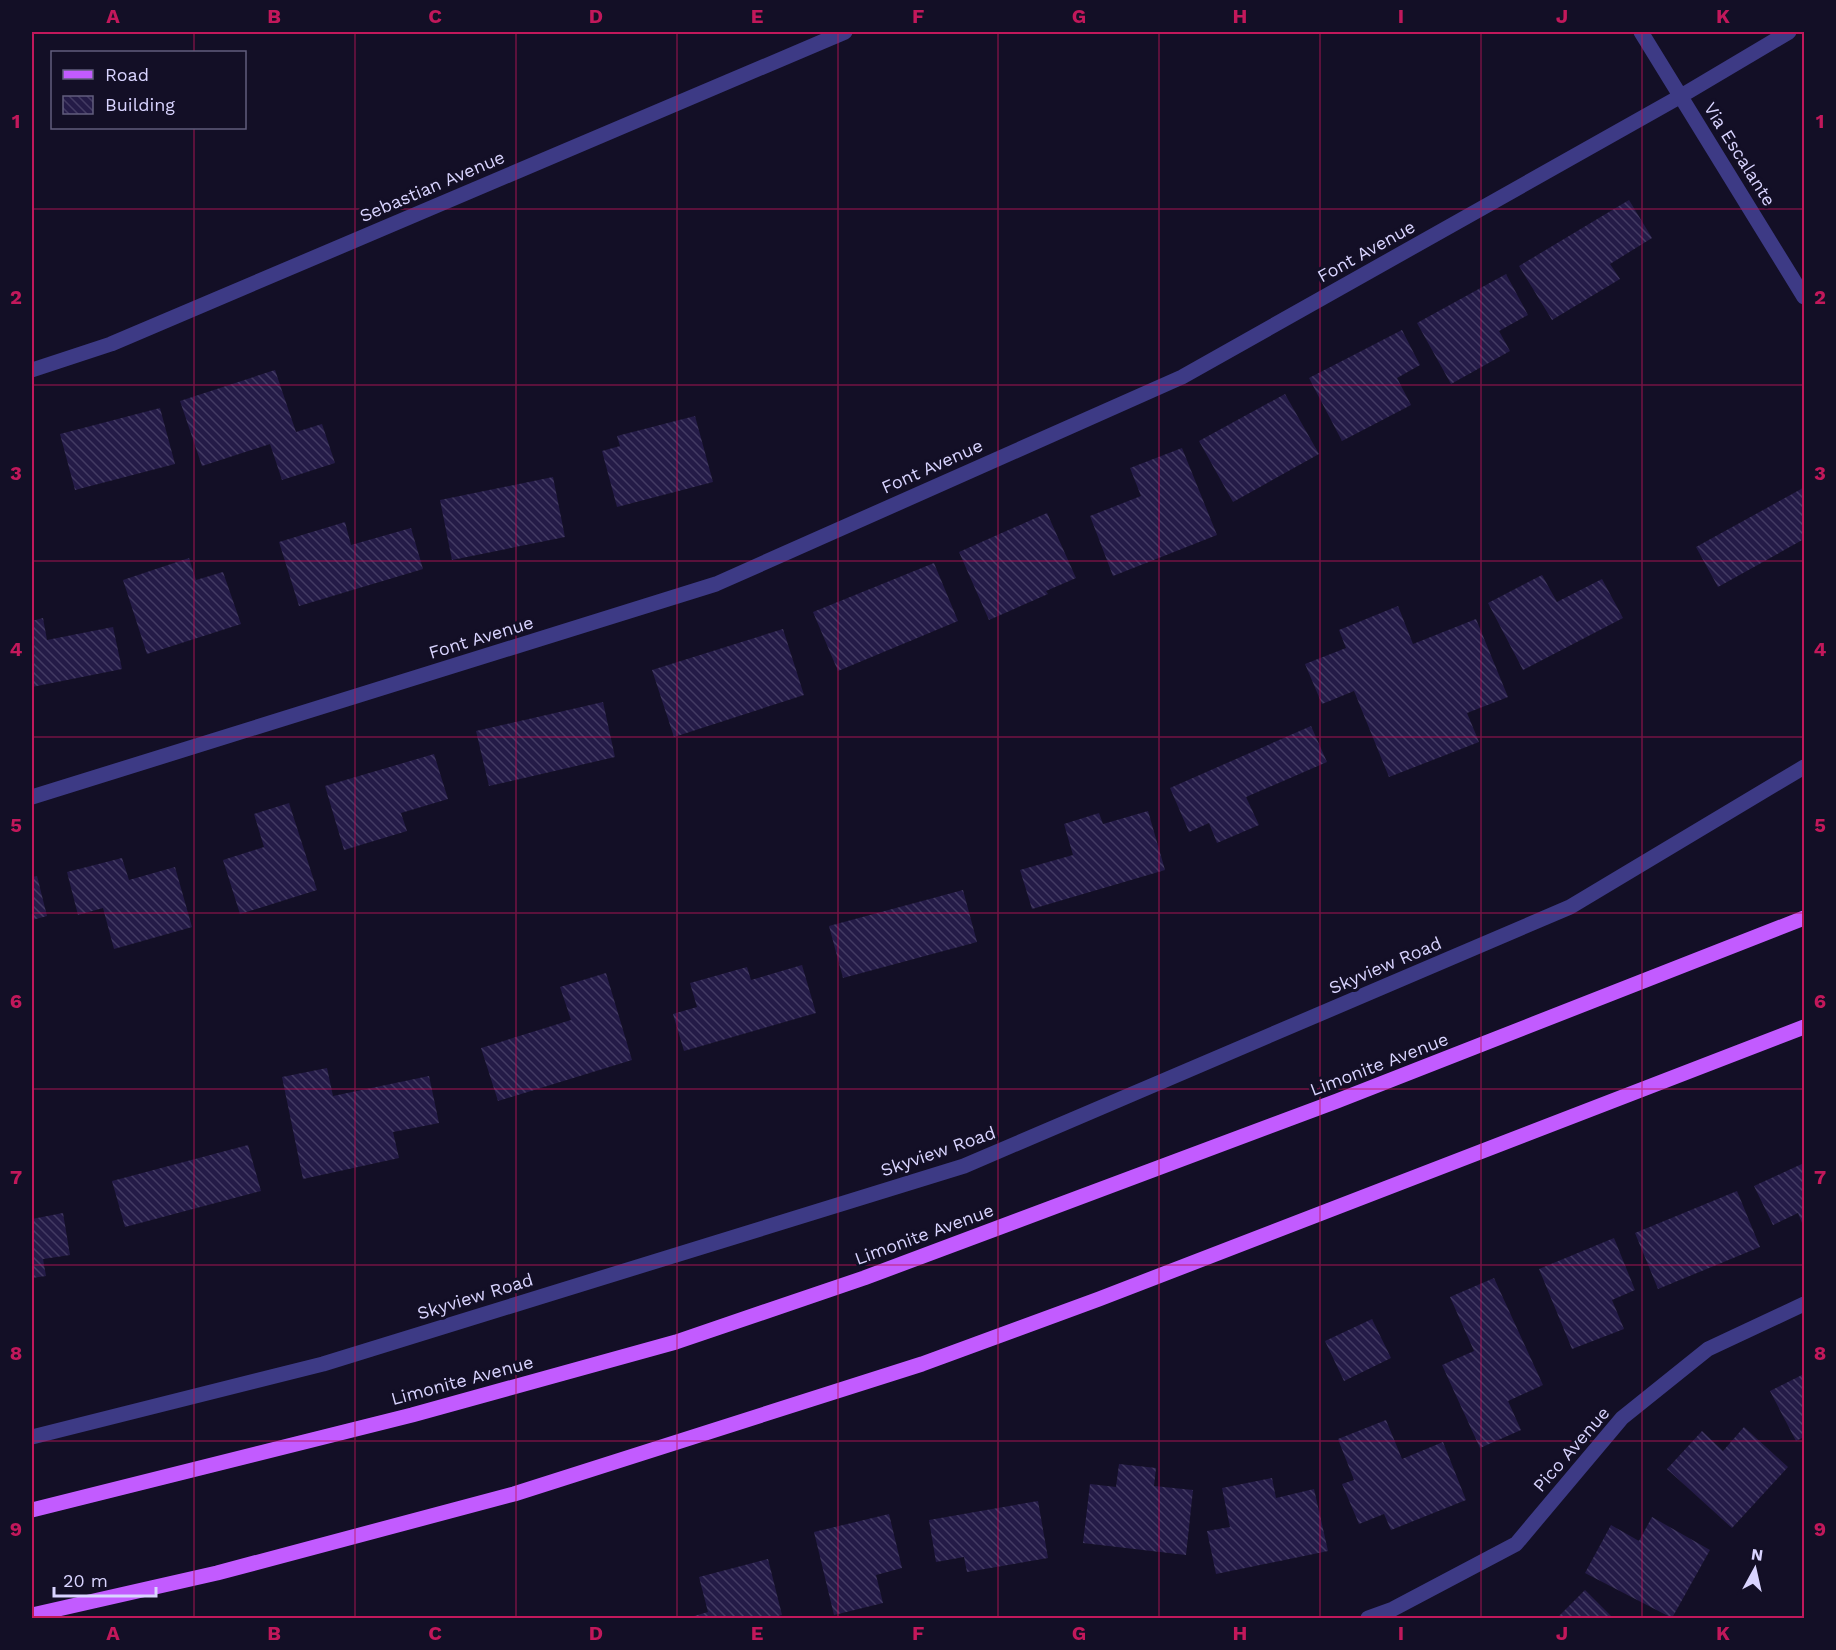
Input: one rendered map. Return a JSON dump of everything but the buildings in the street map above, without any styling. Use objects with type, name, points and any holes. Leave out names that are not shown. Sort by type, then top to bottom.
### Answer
[{"type":"main road","name":"Limonite Avenue","points":[[32,1510],[412,1414],[676,1342],[864,1278],[1326,1106],[1804,918]]},
{"type":"main road","points":[[32,1615],[217,1573],[514,1494],[911,1368],[1099,1299],[1804,1027]]},
{"type":"street","name":"Sebastian Avenue","points":[[32,370],[111,344],[845,32]]},
{"type":"street","name":"Via Escalante","points":[[1641,32],[1804,297]]},
{"type":"street","name":"Font Avenue","points":[[32,797],[716,584],[1182,377],[1681,96],[1789,32]]},
{"type":"street","name":"Skyview Road","points":[[32,1437],[323,1364],[964,1166],[1570,907],[1804,767]]},
{"type":"street","name":"Pico Avenue","points":[[1368,1618],[1393,1614],[1516,1544],[1622,1418],[1708,1349],[1804,1304]]}]
